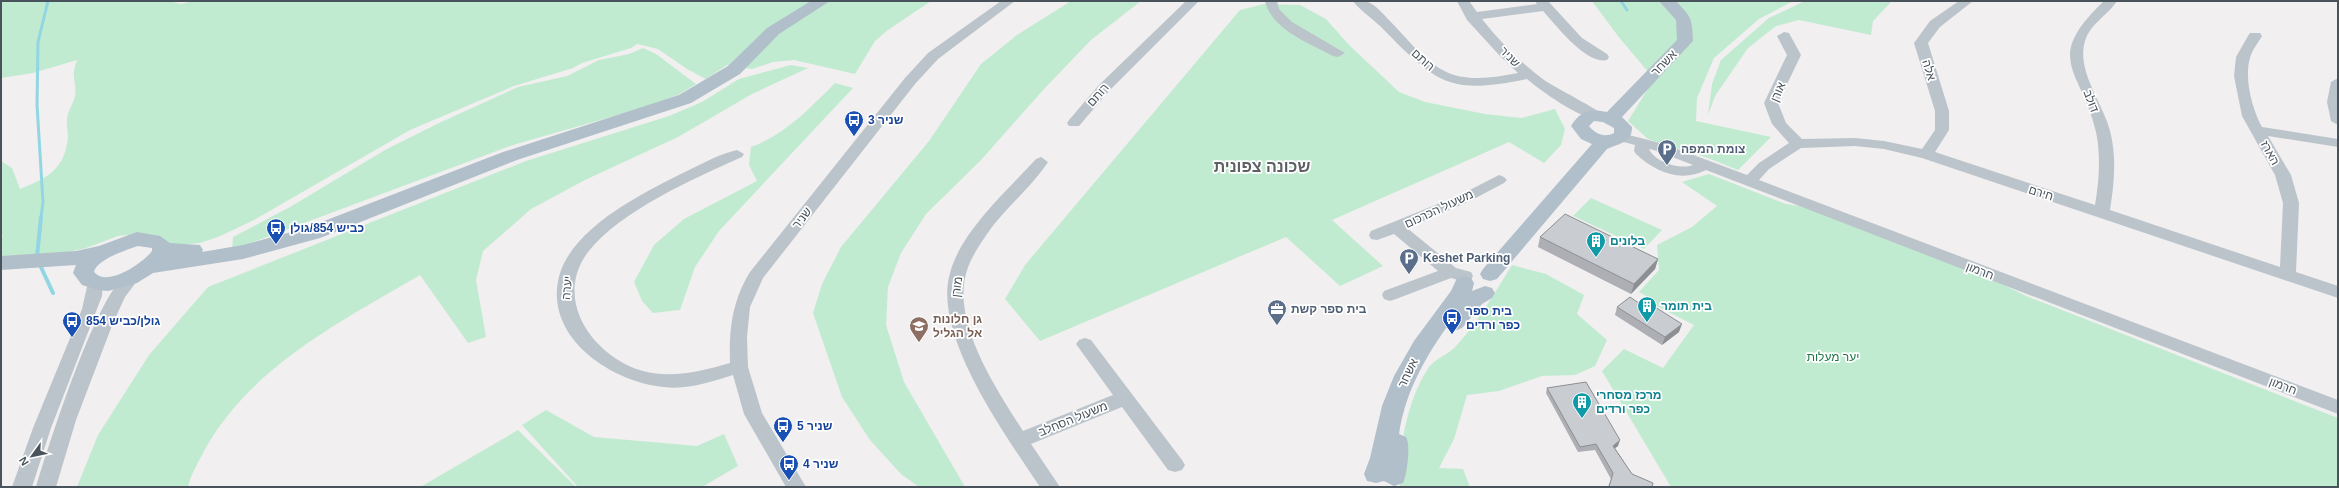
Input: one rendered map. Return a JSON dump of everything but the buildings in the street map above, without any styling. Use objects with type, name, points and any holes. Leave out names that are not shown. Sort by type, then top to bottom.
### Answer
[{"type":"main road","points":[[150,267],[244,252],[276,244],[351,219],[510,156],[685,99],[734,70],[773,31],[822,1]]},
{"type":"main road","name":"אשחר","points":[[1385,481],[1394,462],[1405,410],[1418,377],[1432,352],[1468,305],[1472,278],[1571,165],[1595,123],[1685,41],[1684,19],[1667,1]]},
{"type":"main road","points":[[1595,123],[1623,127],[1624,131],[1616,139],[1595,123]]},
{"type":"main road","name":"אשחר","points":[[1472,278],[1601,145],[1616,139]]},
{"type":"main road","points":[[162,248],[181,251],[239,241],[307,224],[418,192]]},
{"type":"main road","points":[[1,263],[76,258],[99,253],[117,244],[137,239],[157,241],[162,248],[162,252],[158,260],[150,267],[132,277],[116,282],[56,269],[1,268]]},
{"type":"main road","points":[[90,277],[90,261],[99,253]]},
{"type":"street","name":"שניר","points":[[796,487],[753,414],[739,367],[738,337],[742,307],[756,276],[910,81],[933,56],[1009,1]]},
{"type":"street","name":"רותם","points":[[1074,123],[1104,88],[1193,1]]},
{"type":"street","points":[[1271,1],[1272,11],[1282,20],[1338,53]]},
{"type":"street","name":"רותם","points":[[1359,1],[1375,13],[1424,63],[1435,72],[1450,78],[1471,82],[1492,82],[1528,75]]},
{"type":"street","name":"שניר","points":[[1463,1],[1472,17],[1528,75],[1595,123]]},
{"type":"street","name":"אלה","points":[[1926,154],[1942,130],[1942,111],[1921,43],[1935,24],[1967,1]]},
{"type":"street","name":"דולב","points":[[2102,213],[2106,186],[2103,131],[2081,74],[2077,52],[2078,41],[2085,29],[2112,1]]},
{"type":"street","points":[[1472,17],[1544,4],[1577,40],[1602,57]]},
{"type":"street","name":"אורן","points":[[1784,36],[1794,55],[1771,103],[1779,124],[1798,144]]},
{"type":"street","name":"הארז","points":[[2255,36],[2243,57],[2241,76],[2249,116],[2283,175],[2291,203],[2288,274]]},
{"type":"street","points":[[2338,82],[2333,95],[2333,108],[2338,121]]},
{"type":"street","points":[[2257,130],[2338,143]]},
{"type":"street","name":"חרמון","points":[[1616,139],[1643,143],[1706,165],[2338,407]]},
{"type":"street","name":"חירם","points":[[1798,144],[1862,143],[1884,145],[1926,154],[2338,292]]},
{"type":"street","points":[[1748,182],[1764,166],[1798,144]]},
{"type":"street","name":"יערה","points":[[737,154],[710,166],[628,209],[604,228],[581,249],[567,275],[564,300],[569,320],[586,343],[609,363],[635,376],[666,381],[709,376],[739,367]]},
{"type":"street","name":"מורן","points":[[1040,162],[984,229],[964,258],[956,279],[955,303],[962,335],[976,367],[1050,487]]},
{"type":"street","name":"משעול הכרכום","points":[[1377,235],[1397,228],[1465,198],[1499,180]]},
{"type":"street","points":[[1397,228],[1472,278]]},
{"type":"street","points":[[22,487],[42,428],[90,309],[90,277]]},
{"type":"street","points":[[46,487],[66,420],[110,308],[123,286],[132,277]]},
{"type":"street","points":[[1390,295],[1472,278]]},
{"type":"street","name":"משעול הסחלב","points":[[1085,344],[1175,465]]},
{"type":"street","name":"משעול הסחלב","points":[[1021,440],[1125,398]]},
{"type":"green space","points":[[1,1],[169,1],[181,4],[193,1],[931,1],[888,30],[875,41],[855,74],[794,60],[773,62],[752,69],[727,65],[706,79],[687,69],[658,49],[637,44],[631,48],[582,63],[573,68],[514,86],[410,130],[254,220],[218,237],[200,243],[164,246],[138,234],[118,236],[86,248],[60,254],[1,258],[1,237],[4,237],[1,235],[1,161],[12,168],[20,189],[38,181],[59,165],[63,158],[68,137],[67,119],[75,96],[74,71],[77,60],[33,73],[1,78]]},
{"type":"green space","points":[[1071,1],[1141,1],[1091,40],[1044,89],[981,160],[926,214],[901,253],[888,287],[886,325],[904,382],[965,487],[919,487],[901,474],[870,440],[842,397],[813,313],[822,284],[841,247],[929,141],[981,64],[1017,35]]},
{"type":"green space","points":[[1592,1],[1793,1],[1759,19],[1714,58],[1697,98],[1696,121],[1771,137],[1738,170],[1708,158],[1648,139],[1628,121],[1654,79],[1618,36]]},
{"type":"green space","points":[[1805,1],[1892,1],[1873,21],[1871,35],[1799,20],[1776,26],[1748,48],[1715,96],[1708,115],[1712,84],[1721,60],[1769,18]]},
{"type":"green space","points":[[1264,4],[1300,5],[1326,19],[1349,45],[1399,92],[1425,102],[1485,114],[1521,118],[1555,109],[1565,129],[1561,145],[1544,163],[1509,142],[1332,220],[1383,266],[1340,286],[1286,237],[1040,341],[1005,299],[1025,265],[1240,10]]},
{"type":"green space","points":[[643,48],[656,54],[696,84],[678,95],[642,108],[513,145],[232,250],[233,237],[290,207],[385,150],[439,123],[518,87],[567,76],[599,60],[629,54]]},
{"type":"green space","points":[[791,65],[808,68],[752,94],[678,137],[585,180],[531,209],[483,251],[476,280],[486,337],[468,343],[420,275],[329,329],[299,349],[271,371],[246,395],[223,421],[204,451],[188,487],[77,487],[98,435],[149,355],[208,287],[526,161],[669,116],[702,102],[739,79]]},
{"type":"green space","points":[[835,83],[853,88],[719,231],[695,267],[680,310],[653,313],[642,301],[634,282],[654,245],[684,219],[757,181],[749,165],[751,147],[764,142],[786,128]]},
{"type":"green space","name":"יער מעלות","points":[[1709,174],[1786,204],[1817,209],[1984,275],[2026,296],[2338,418],[2338,487],[1671,487],[1602,371],[1624,349],[1663,368],[1694,325],[1643,299],[1646,296],[1639,292],[1659,270],[1657,245],[1692,227],[1717,206],[1682,182]]},
{"type":"green space","points":[[1591,198],[1662,230],[1644,249],[1573,216]]},
{"type":"green space","points":[[1512,265],[1546,274],[1584,295],[1577,314],[1607,340],[1595,366],[1575,375],[1542,376],[1499,391],[1467,395],[1454,439],[1439,468],[1463,469],[1470,487],[1400,487],[1401,457],[1405,427],[1420,383],[1430,366],[1437,359],[1454,348],[1465,336]]},
{"type":"green space","points":[[546,410],[594,437],[697,446],[724,434],[738,466],[702,487],[578,487],[522,425]]},
{"type":"green space","points":[[518,430],[576,487],[420,487],[422,486]]},
{"type":"waterway","points":[[41,218],[43,202],[37,105],[38,42],[48,1]]},
{"type":"waterway","points":[[1621,1],[1627,10]]},
{"type":"waterway","points":[[37,257],[41,217]]},
{"type":"waterway","points":[[40,265],[53,293]]},
{"type":"place","name":"שניר 3","points":[[854,137]]},
{"type":"place","name":"צומת המפה","points":[[1667,166]]},
{"type":"place","name":"כביש 854/גולן","points":[[276,245]]},
{"type":"place","name":"בלונים","points":[[1596,258]]},
{"type":"place","name":"Keshet Parking","points":[[1409,275]]},
{"type":"place","name":"בית תומר","points":[[1647,323]]},
{"type":"place","name":"בית ספר קשת","points":[[1277,326]]},
{"type":"place","name":"בית ספר כפר ורדים","points":[[1452,335]]},
{"type":"place","name":"גולן/כביש 854","points":[[72,338]]},
{"type":"place","name":"גן חלונות אל הגליל","points":[[919,343]]},
{"type":"place","name":"מרכז מסחרי כפר ורדים","points":[[1582,419]]},
{"type":"place","name":"שניר 5","points":[[783,443]]},
{"type":"place","name":"שניר 4","points":[[789,481]]},
{"type":"district","name":"שכונה צפונית","points":[[1262,166]]}]
